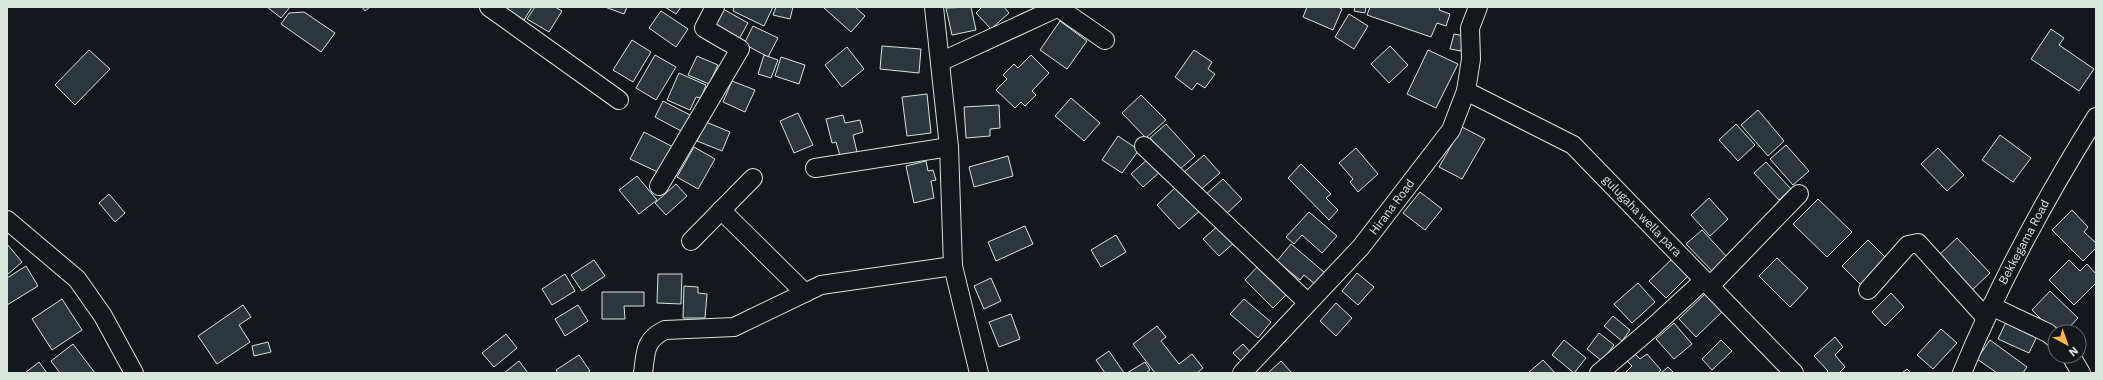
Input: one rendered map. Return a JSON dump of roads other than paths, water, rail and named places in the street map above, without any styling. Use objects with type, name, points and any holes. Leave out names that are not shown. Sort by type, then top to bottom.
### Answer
[{"type":"street","points":[[489,7],[619,100]]},
{"type":"street","points":[[659,186],[740,49],[704,28],[715,7]]},
{"type":"street","points":[[934,7],[949,146],[953,266],[979,373]]},
{"type":"street","points":[[940,62],[1059,7],[1105,40]]},
{"type":"street","name":"Hirana Road","points":[[1242,373],[1361,248],[1450,130],[1466,91],[1472,59],[1470,28],[1478,7]]},
{"type":"street","name":"gulugaha wella para","points":[[1466,91],[1573,145],[1794,373]]},
{"type":"street","name":"Bekkegama Road","points":[[1962,373],[2009,267],[2054,186],[2096,117]]},
{"type":"street","points":[[815,168],[949,146]]},
{"type":"street","points":[[1144,146],[1308,304]]},
{"type":"street","points":[[691,241],[753,178]]},
{"type":"street","points":[[1599,373],[1707,283],[1799,194]]},
{"type":"street","points":[[721,210],[805,293]]},
{"type":"street","points":[[7,220],[77,279],[103,316],[130,372]]},
{"type":"street","points":[[1868,290],[1908,245],[1918,243],[1988,312],[2047,333]]},
{"type":"street","points":[[643,373],[647,345],[655,335],[665,330],[734,327],[821,285],[953,266]]},
{"type":"street","points":[[2076,364],[2081,373]]}]
